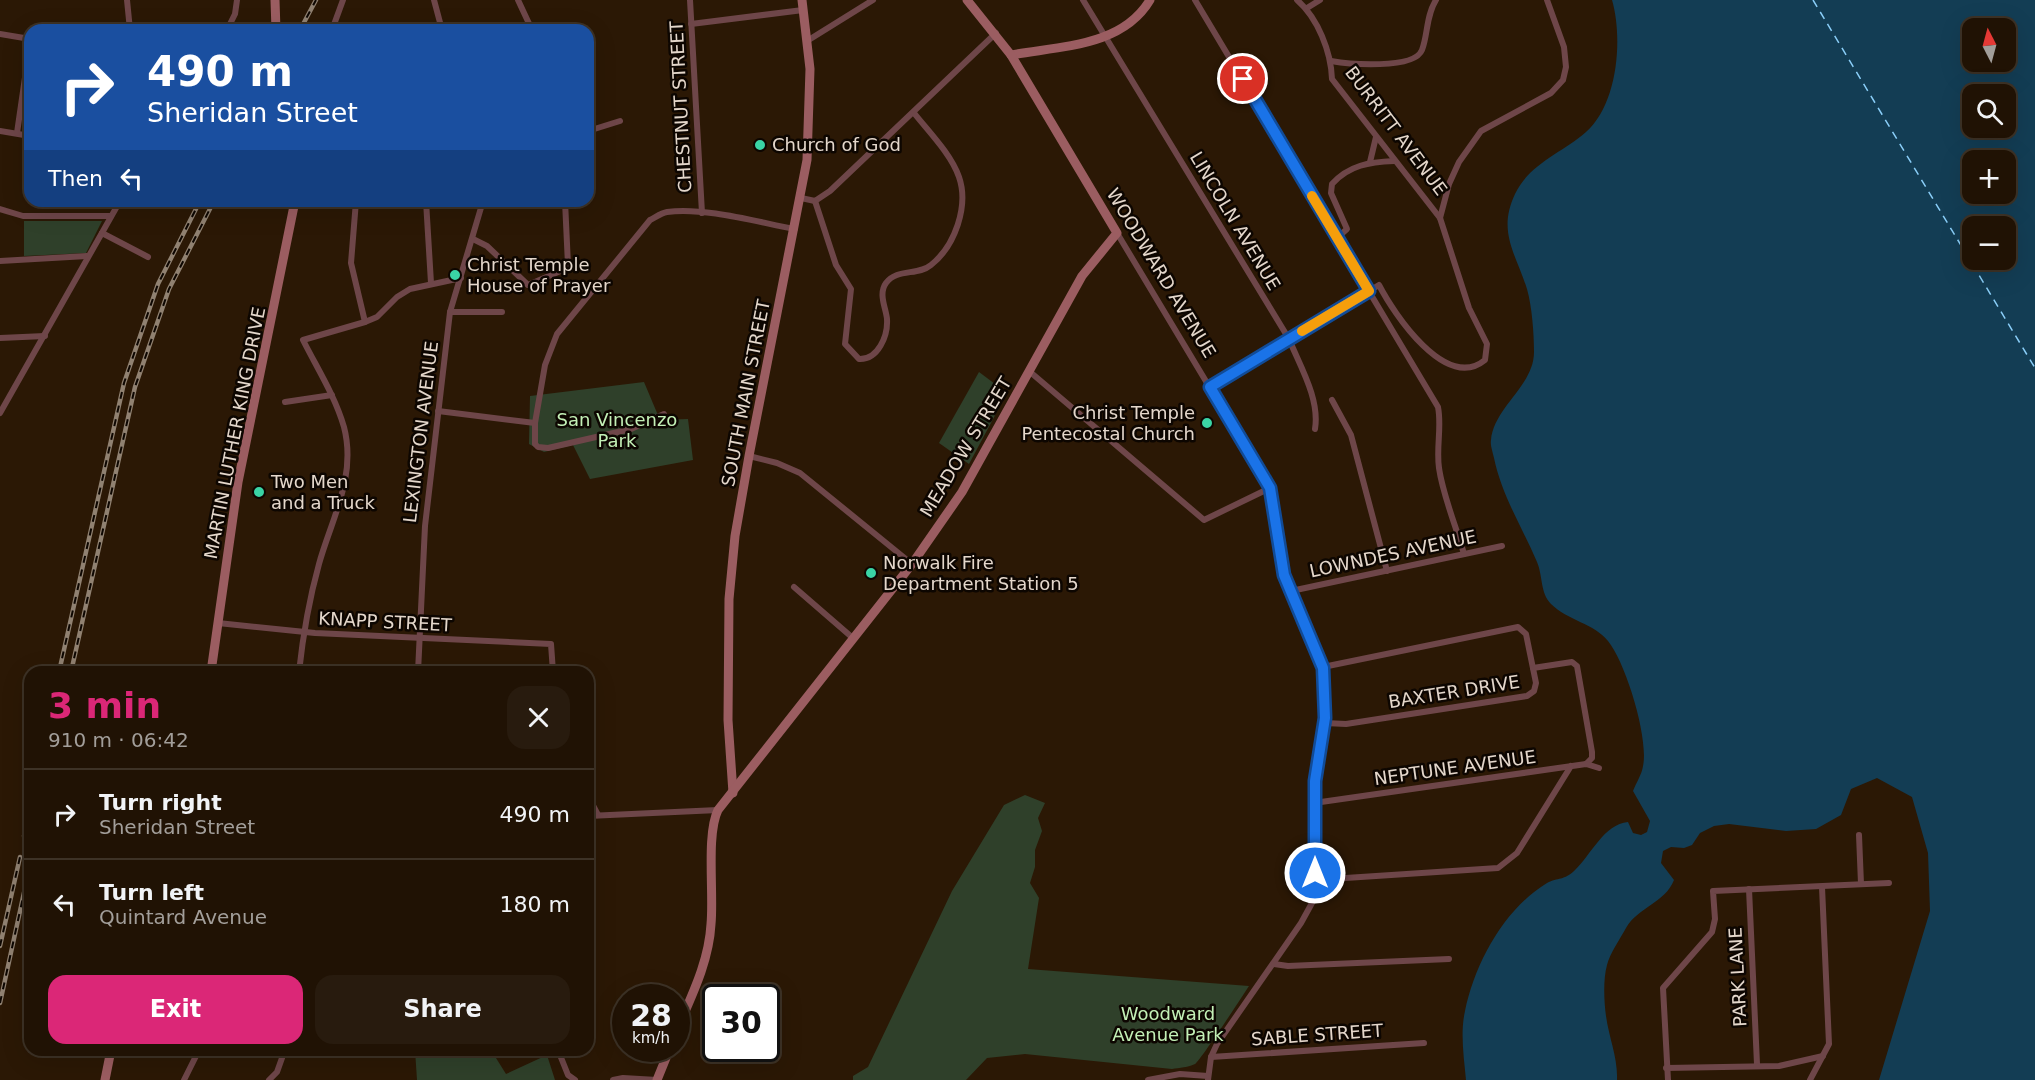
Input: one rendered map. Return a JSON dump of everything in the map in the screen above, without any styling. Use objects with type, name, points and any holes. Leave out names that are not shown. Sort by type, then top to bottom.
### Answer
[{"type":"main road","points":[[275,0],[276,24]]},
{"type":"main road","name":"WOODWARD AVENUE","points":[[967,0],[996,33],[1011,55],[1117,233]]},
{"type":"main road","points":[[1011,55],[1106,38],[1134,20],[1150,0]]},
{"type":"main road","name":"SOUTH MAIN STREET","points":[[733,793],[727,645],[735,536],[807,160],[810,113],[807,41],[802,5]]},
{"type":"main road","name":"MARTIN LUTHER KING DRIVE","points":[[212,666],[238,482],[294,207]]},
{"type":"main road","name":"MEADOW STREET","points":[[718,810],[912,564],[962,492],[1082,276],[1117,233]]},
{"type":"main road","points":[[690,999],[708,946],[711,924],[713,831],[718,810]]},
{"type":"main road","points":[[105,1080],[110,1056]]},
{"type":"main road","points":[[657,1080],[664,1062]]},
{"type":"street","points":[[127,0],[129,24]]},
{"type":"street","points":[[230,24],[235,14],[237,0]]},
{"type":"street","points":[[334,24],[344,0]]},
{"type":"street","points":[[434,0],[440,24]]},
{"type":"street","points":[[518,0],[529,24]]},
{"type":"street","name":"CHESTNUT STREET","points":[[690,0],[702,213]]},
{"type":"street","points":[[807,41],[873,0]]},
{"type":"street","name":"LINCOLN AVENUE","points":[[1083,0],[1289,339],[1307,382],[1316,421],[1315,429]]},
{"type":"street","points":[[1195,0],[1438,407],[1439,470],[1464,554]]},
{"type":"street","name":"BURRITT AVENUE","points":[[1297,0],[1307,8],[1331,62],[1332,79],[1440,218]]},
{"type":"street","points":[[1307,8],[1320,0]]},
{"type":"street","points":[[1331,62],[1353,65],[1374,64],[1416,57],[1422,49],[1425,29],[1436,0]]},
{"type":"street","points":[[1210,387],[1379,285],[1410,332],[1444,361],[1465,368],[1475,366],[1485,360],[1487,344],[1469,308],[1440,218],[1449,184],[1475,137],[1507,115],[1551,93],[1563,80],[1566,67],[1564,47],[1547,0]]},
{"type":"street","points":[[691,24],[802,5]]},
{"type":"street","points":[[801,198],[815,201],[830,191],[996,33]]},
{"type":"street","points":[[0,34],[24,40]]},
{"type":"street","points":[[17,133],[24,83]]},
{"type":"street","points":[[815,201],[836,265],[851,289],[845,344],[859,359],[870,359],[876,353],[886,330],[883,291],[886,283],[898,274],[918,271],[931,265],[957,230],[961,199],[959,177],[914,113]]},
{"type":"street","points":[[594,129],[620,121]]},
{"type":"street","points":[[0,130],[24,135]]},
{"type":"street","points":[[1370,162],[1376,137]]},
{"type":"street","points":[[1337,238],[1347,229],[1331,193],[1332,184],[1346,172],[1370,162],[1394,160]]},
{"type":"street","points":[[0,413],[116,207]]},
{"type":"street","points":[[356,207],[351,263],[365,322]]},
{"type":"street","points":[[426,207],[431,283]]},
{"type":"street","name":"LEXINGTON AVENUE","points":[[418,666],[425,526],[450,312],[481,207]]},
{"type":"street","points":[[473,239],[487,246],[523,284],[533,285],[565,269],[568,264],[565,207]]},
{"type":"street","points":[[0,209],[23,216],[111,216]]},
{"type":"street","points":[[664,414],[631,429],[543,448],[535,444],[535,423],[545,365],[557,334],[650,220],[667,212],[702,213],[795,229]]},
{"type":"street","points":[[102,233],[148,257]]},
{"type":"street","name":"WOODWARD AVENUE","points":[[1117,233],[1270,488],[1279,555],[1291,591],[1323,668],[1326,691],[1325,723],[1318,754],[1314,803],[1315,880],[1308,910],[1211,1057],[1208,1078]]},
{"type":"street","points":[[0,261],[87,256]]},
{"type":"street","points":[[300,666],[303,632],[320,562],[344,490],[344,428],[332,395],[303,340],[365,322],[377,316],[397,297],[431,283],[461,278]]},
{"type":"street","points":[[450,312],[502,312]]},
{"type":"street","points":[[0,338],[45,336]]},
{"type":"street","points":[[1029,371],[1204,520],[1270,488]]},
{"type":"street","points":[[285,402],[332,395]]},
{"type":"street","points":[[1332,400],[1351,435],[1387,571]]},
{"type":"street","points":[[438,411],[535,423]]},
{"type":"street","points":[[749,456],[777,463],[800,473],[912,564]]},
{"type":"street","name":"LOWNDES AVENUE","points":[[1291,591],[1502,546]]},
{"type":"street","points":[[794,587],[854,639]]},
{"type":"street","name":"KNAPP STREET","points":[[218,622],[303,632],[551,644],[553,666]]},
{"type":"street","name":"BAXTER DRIVE","points":[[1323,668],[1518,627],[1526,634],[1535,687],[1527,696],[1346,724],[1325,723]]},
{"type":"street","points":[[1533,668],[1572,662],[1577,666],[1592,752],[1592,758],[1586,764]]},
{"type":"street","name":"NEPTUNE AVENUE","points":[[1314,803],[1586,764],[1599,768]]},
{"type":"street","points":[[1315,880],[1498,868],[1517,853],[1571,766]]},
{"type":"street","points":[[594,807],[598,815]]},
{"type":"street","points":[[594,815],[718,810]]},
{"type":"street","points":[[1859,835],[1861,884]]},
{"type":"street","points":[[1668,1080],[1662,988],[1712,932],[1715,919],[1713,891],[1889,883]]},
{"type":"street","points":[[1810,1078],[1829,1040],[1822,887]]},
{"type":"street","name":"PARK LANE","points":[[1749,889],[1757,1064]]},
{"type":"street","points":[[1274,963],[1288,966],[1449,959]]},
{"type":"street","name":"SABLE STREET","points":[[1211,1057],[1424,1043]]},
{"type":"street","points":[[184,1080],[196,1056]]},
{"type":"street","points":[[560,1056],[568,1075],[575,1080]]},
{"type":"street","points":[[1666,1068],[1757,1064],[1779,1066],[1822,1056]]},
{"type":"street","points":[[269,1080],[277,1072],[282,1058]]},
{"type":"street","points":[[1801,1062],[1810,1078]]},
{"type":"street","points":[[1148,1080],[1180,1074],[1208,1078]]},
{"type":"street","points":[[613,1080],[623,1077],[657,1080]]},
{"type":"green space","points":[[24,221],[102,221],[86,253],[24,256]]},
{"type":"green space","points":[[979,372],[1007,393],[969,464],[939,443]]},
{"type":"green space","name":"San Vincenzo Park","points":[[644,382],[660,420],[688,419],[693,460],[590,479],[573,445],[544,452],[529,444],[530,396]]},
{"type":"green space","name":"Woodward Avenue Park","points":[[1025,795],[1045,803],[1038,818],[1042,831],[1035,850],[1035,867],[1030,883],[1039,898],[1028,969],[1249,986],[1195,1064],[1187,1067],[1172,1069],[1025,1054],[987,1058],[966,1080],[853,1080],[853,1076],[868,1067],[952,891],[1004,805]]},
{"type":"green space","points":[[415,1056],[495,1056],[506,1074],[547,1056],[555,1080],[417,1080]]},
{"type":"water","points":[[1612,0],[2035,0],[2035,1080],[1879,1080],[1930,911],[1928,853],[1912,797],[1877,778],[1851,789],[1841,815],[1816,829],[1786,831],[1729,824],[1714,826],[1700,833],[1692,845],[1684,848],[1671,847],[1663,851],[1661,863],[1674,880],[1670,888],[1631,921],[1608,960],[1604,990],[1605,1010],[1617,1080],[1466,1080],[1463,1054],[1465,1011],[1484,956],[1505,922],[1532,894],[1547,883],[1571,873],[1612,828],[1628,822],[1633,833],[1641,835],[1647,832],[1650,821],[1633,791],[1643,766],[1643,738],[1629,683],[1622,666],[1602,635],[1565,614],[1547,600],[1537,562],[1502,485],[1491,442],[1499,417],[1528,375],[1534,352],[1529,296],[1508,232],[1510,208],[1521,183],[1529,174],[1586,132],[1597,120],[1611,88],[1615,70],[1617,33]]},
{"type":"ferry route","points":[[1813,0],[2035,368]]},
{"type":"railway","points":[[303,24],[316,0]]},
{"type":"railway","points":[[60,666],[124,383],[158,284],[197,207]]},
{"type":"railway","points":[[72,666],[135,387],[169,289],[211,207]]},
{"type":"railway","points":[[0,946],[20,857]]},
{"type":"railway","points":[[0,1003],[24,893]]},
{"type":"slow traffic","points":[[1302,331],[1369,291],[1312,196]]},
{"type":"place","name":"Church of God","points":[[760,145]]},
{"type":"place","name":"Christ Temple House of Prayer","points":[[455,275]]},
{"type":"place","name":"Christ Temple Pentecostal Church","points":[[1207,423]]},
{"type":"place","name":"Two Men and a Truck","points":[[259,492]]},
{"type":"place","name":"Norwalk Fire Department Station 5","points":[[871,573]]},
{"type":"route","points":[[1243,79],[1369,291],[1210,387],[1270,488],[1284,575],[1323,668],[1326,691],[1325,723],[1319,745],[1314,790],[1315,873]]}]
